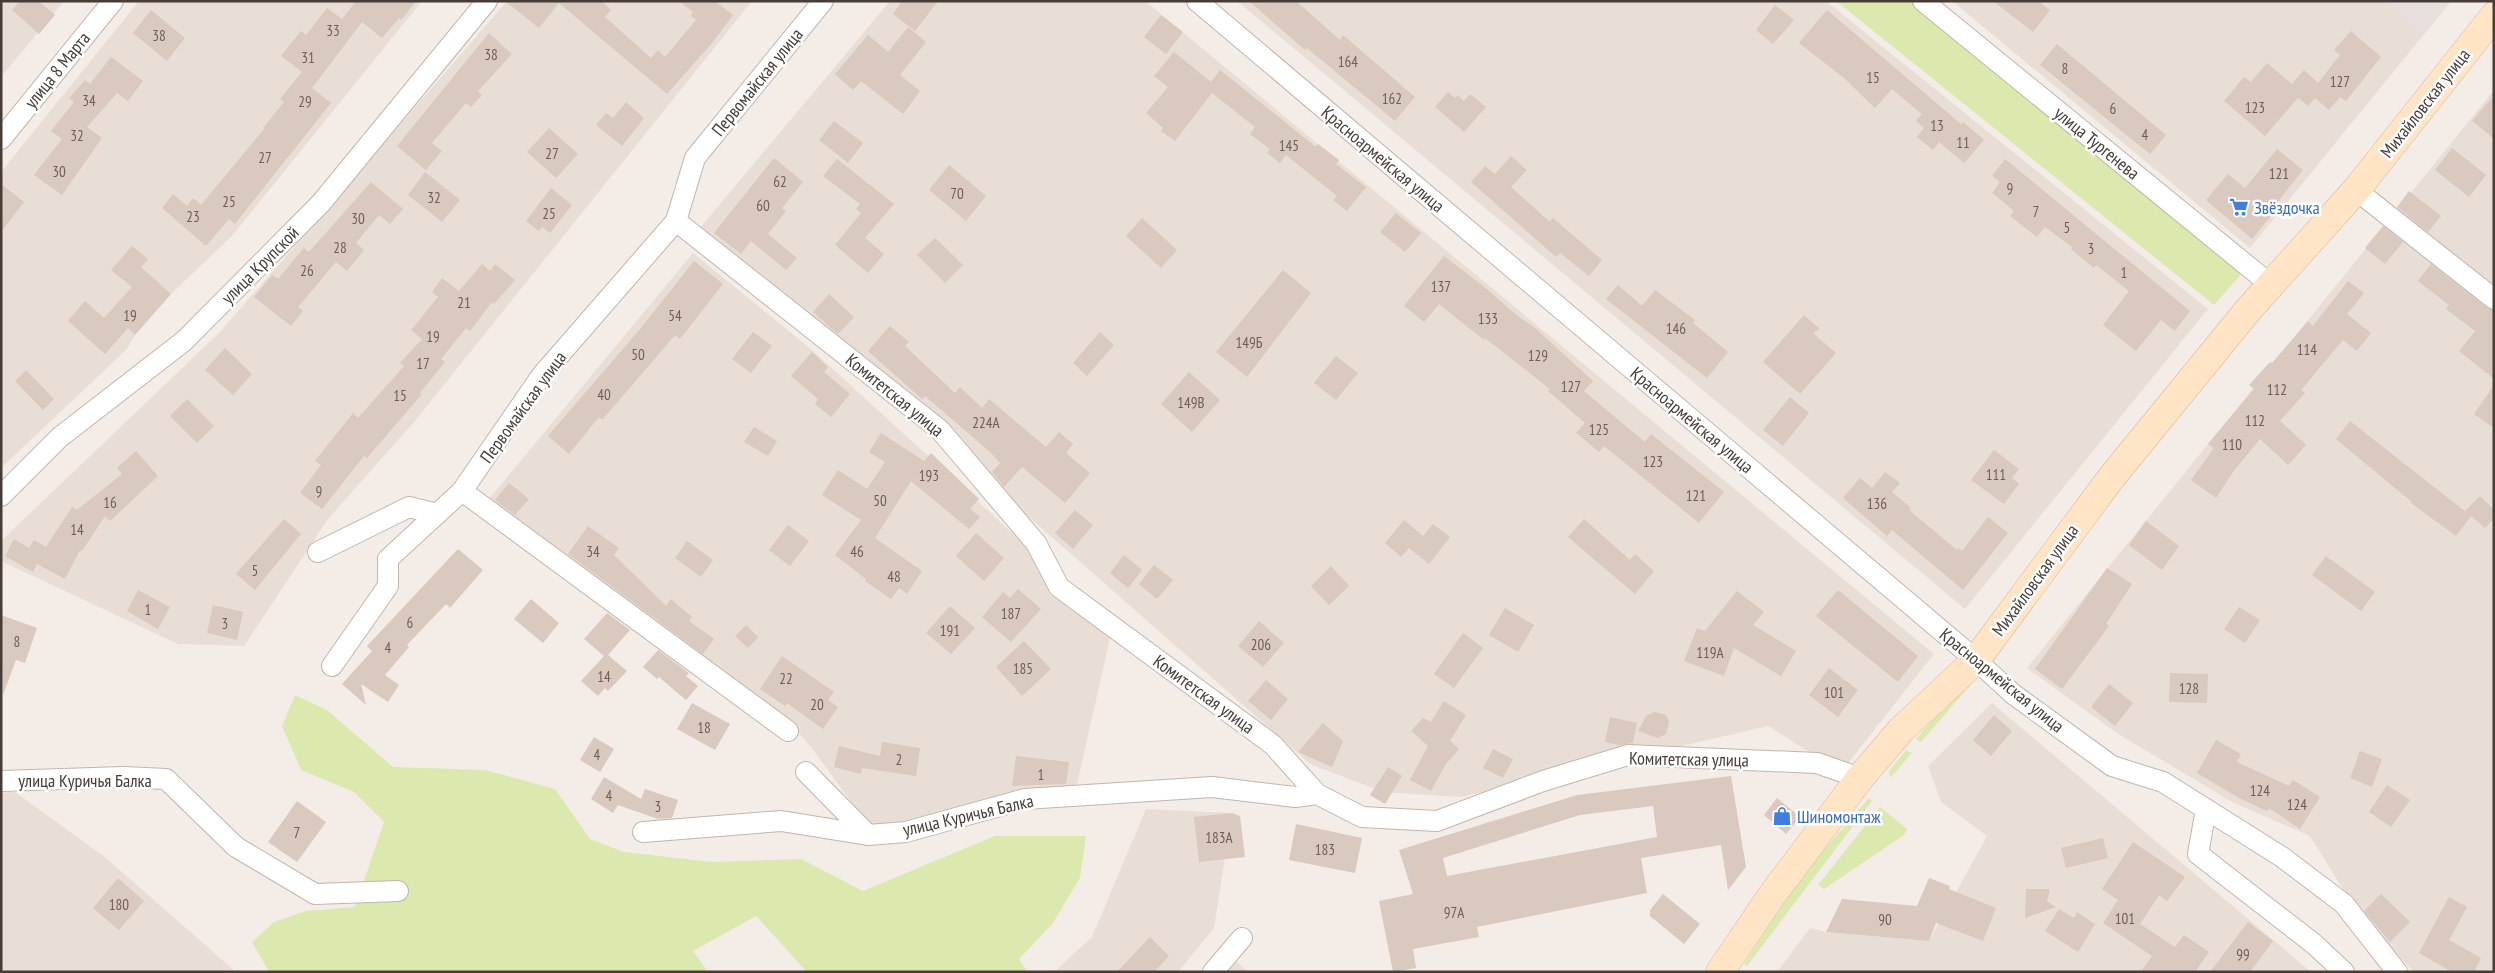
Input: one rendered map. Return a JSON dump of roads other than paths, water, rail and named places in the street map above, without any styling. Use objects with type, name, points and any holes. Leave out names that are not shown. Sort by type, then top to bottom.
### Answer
[{"type":"main road","name":"Михайловская улица","points":[[1720,972],[1772,895],[1860,778],[1901,730],[1976,660],[2111,478],[2271,285],[2356,190],[2494,16]]},
{"type":"street","name":"улица 8 Марта","points":[[1,139],[113,1]]},
{"type":"street","name":"улица Крупской","points":[[1,496],[60,436],[184,341],[321,203],[487,1]]},
{"type":"street","name":"Первомайская улица","points":[[332,666],[388,586],[388,559],[462,491],[542,375],[676,221],[695,158],[823,1]]},
{"type":"street","name":"Красноармейская улица","points":[[1197,1],[1976,660],[2013,694],[2112,766],[2163,782],[2282,857],[2344,904],[2398,972]]},
{"type":"street","name":"улица Тургенева","points":[[1923,1],[2271,285]]},
{"type":"street","points":[[2356,190],[2494,299]]},
{"type":"street","name":"Комитетская улица","points":[[676,221],[940,430],[1036,543],[1059,587],[1273,745],[1317,794],[1362,817],[1437,821],[1543,781],[1628,755],[1816,763],[1860,778]]},
{"type":"street","points":[[462,491],[788,731]]},
{"type":"street","points":[[318,552],[409,507],[436,514]]},
{"type":"street","points":[[806,772],[868,835]]},
{"type":"street","name":"улица Куричья Балка","points":[[1,780],[124,777],[166,779],[236,847],[315,894],[398,891]]},
{"type":"street","name":"улица Куричья Балка","points":[[643,832],[782,821],[868,835],[906,832],[1025,799],[1212,787],[1295,797],[1317,794]]},
{"type":"street","points":[[2206,809],[2198,854],[2314,944],[2344,972]]},
{"type":"street","points":[[1213,972],[1242,938]]},
{"type":"place","name":"Звёздочка","points":[[2239,207]]},
{"type":"place","name":"Шиномонтаж","points":[[1782,816]]}]
